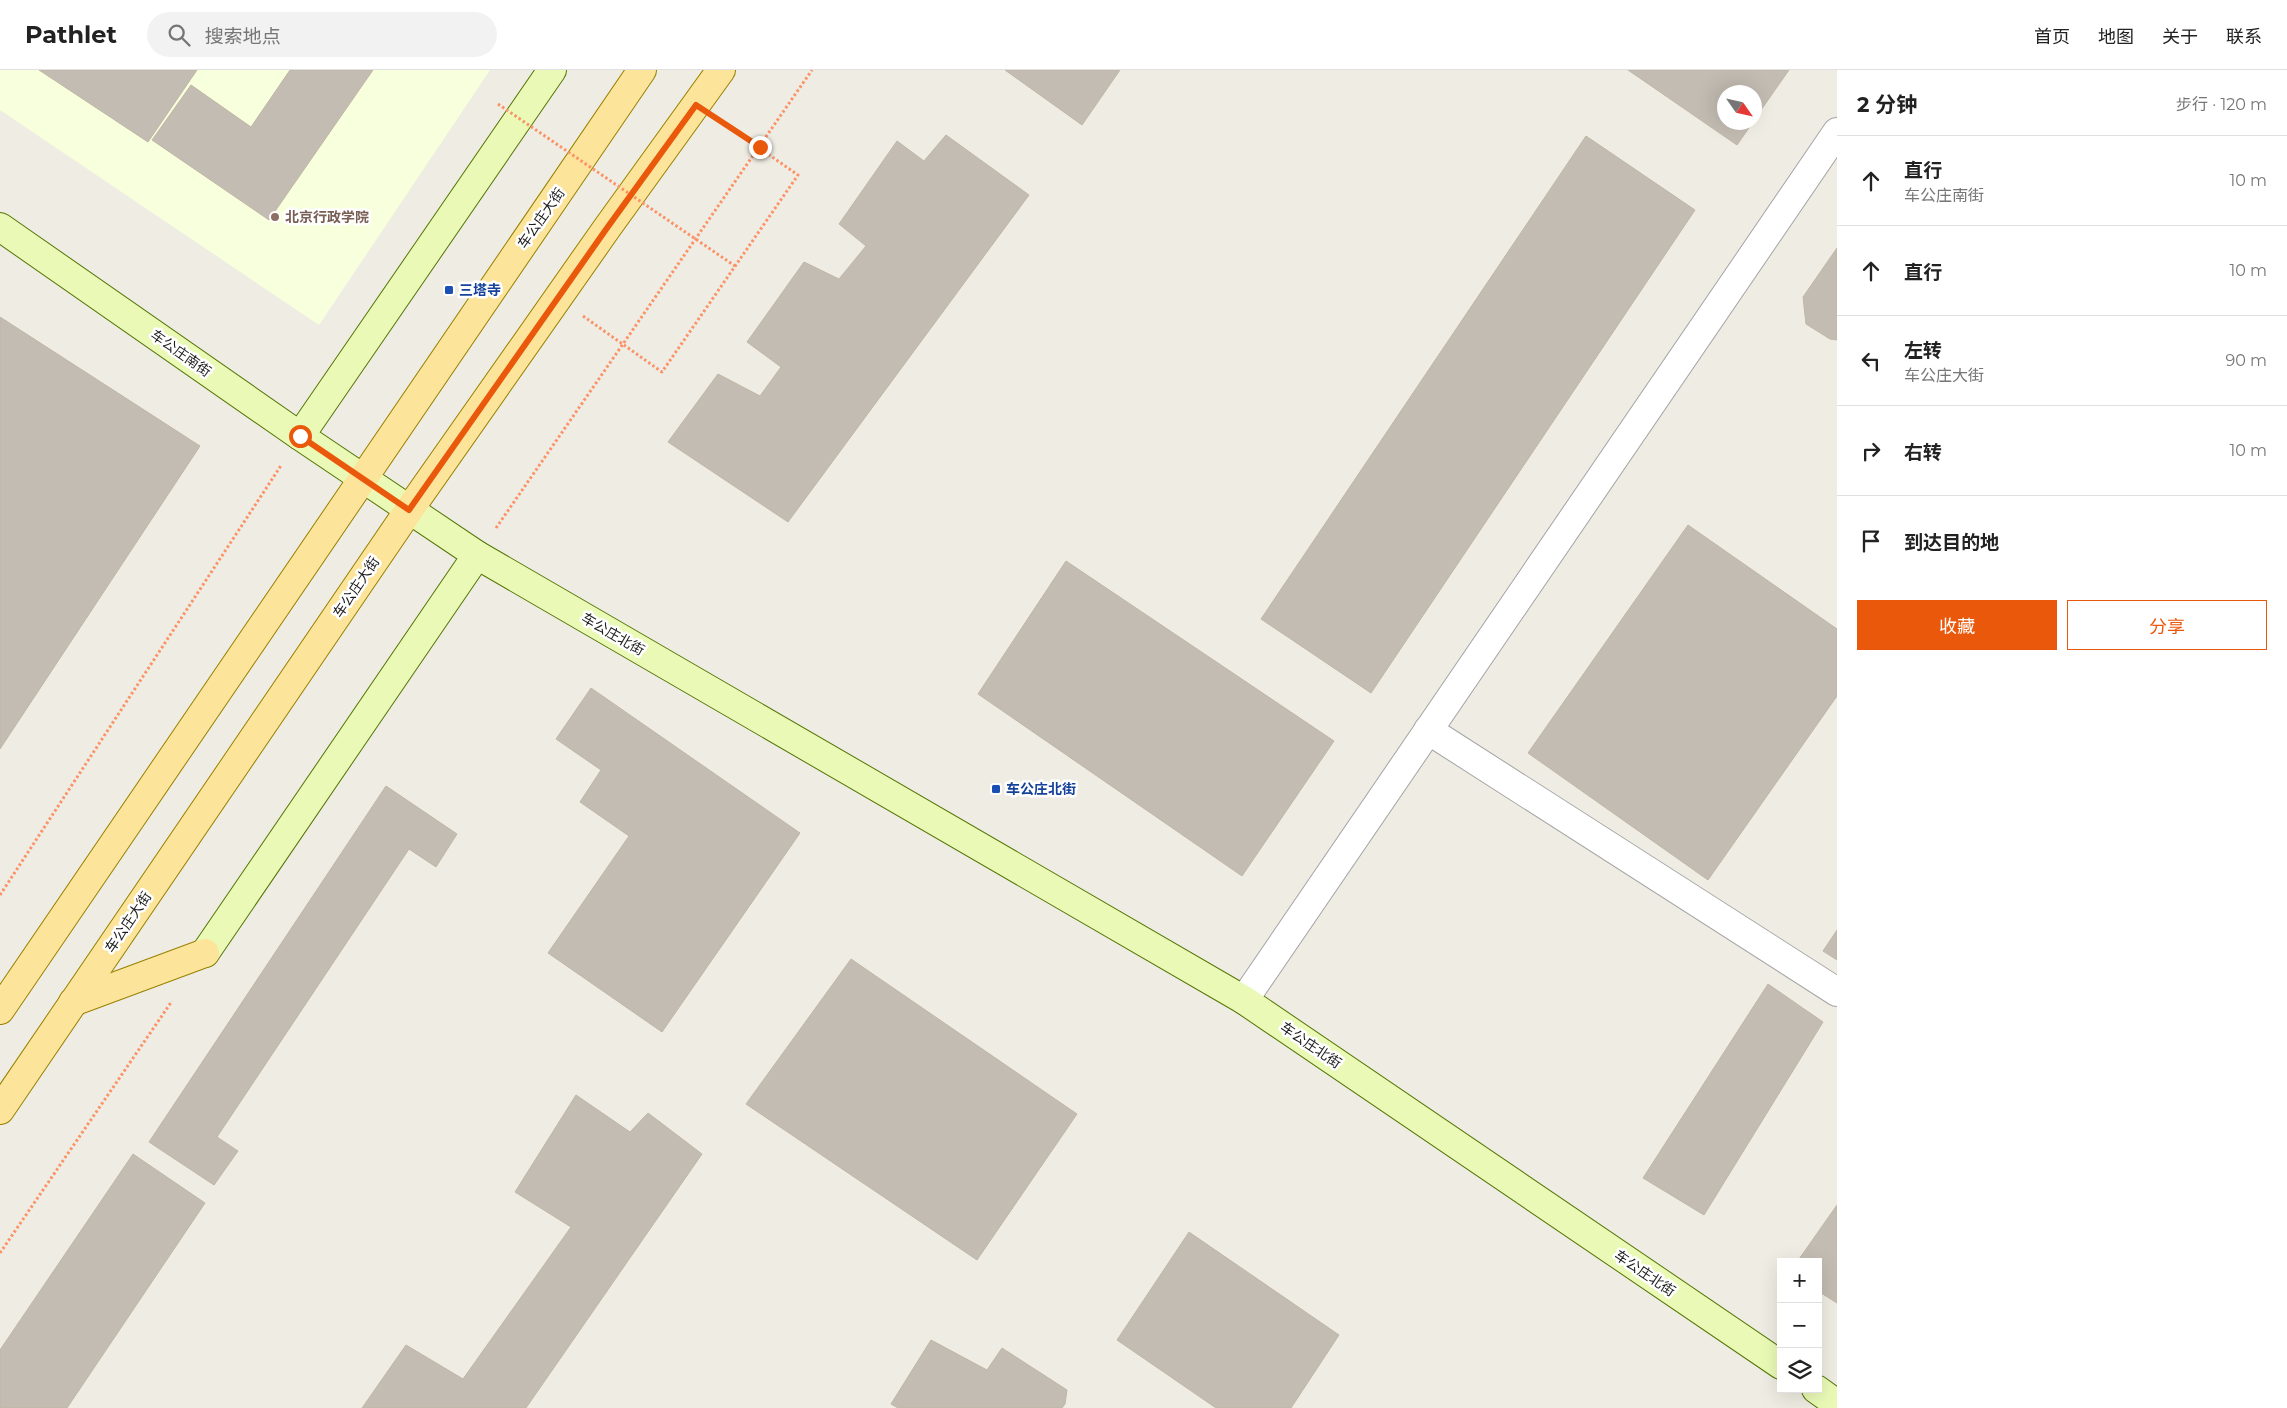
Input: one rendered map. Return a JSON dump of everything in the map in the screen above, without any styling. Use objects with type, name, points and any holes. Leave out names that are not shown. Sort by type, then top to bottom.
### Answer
[{"type":"main road","name":"车公庄大街","points":[[0,1010],[642,70]]},
{"type":"main road","name":"车公庄大街","points":[[0,1110],[409,510],[720,70]]},
{"type":"main road","points":[[73,1002],[205,953]]},
{"type":"street","points":[[300,436],[552,70]]},
{"type":"street","points":[[1244,1000],[1837,132]]},
{"type":"street","name":"车公庄南街","points":[[0,227],[409,510]]},
{"type":"street","name":"车公庄北街","points":[[409,510],[477,555],[1244,1000],[1777,1363]]},
{"type":"street","points":[[205,953],[477,555]]},
{"type":"street","points":[[1428,730],[1837,992]]},
{"type":"street","points":[[1822,1393],[1837,1404]]},
{"type":"path","points":[[477,555],[812,70]]},
{"type":"path","points":[[498,104],[735,266]]},
{"type":"path","points":[[559,298],[662,372],[798,175],[760,147],[696,105]]},
{"type":"path","points":[[0,895],[300,436]]},
{"type":"path","points":[[0,1253],[177,993]]},
{"type":"shaded area","name":"北京行政学院","points":[[0,70],[490,70],[319,325],[0,110]]},
{"type":"building","points":[[39,70],[197,70],[148,142]]},
{"type":"building","points":[[290,70],[373,70],[269,220],[152,140],[191,85],[251,127]]},
{"type":"building","points":[[1005,70],[1120,70],[1082,125]]},
{"type":"building","points":[[1628,70],[1789,70],[1762,109],[1762,85],[1717,85],[1717,130],[1747,130],[1737,145]]},
{"type":"building","points":[[946,135],[1029,195],[788,522],[668,442],[718,374],[760,396],[781,367],[747,342],[804,262],[839,279],[866,246],[839,224],[897,141],[924,161]]},
{"type":"building","points":[[1586,136],[1695,210],[1371,693],[1261,619]]},
{"type":"building","points":[[1837,248],[1837,340],[1830,339],[1806,324],[1803,297]]},
{"type":"building","points":[[0,317],[200,446],[0,749]]},
{"type":"building","points":[[1688,525],[1837,629],[1837,696],[1708,880],[1528,753]]},
{"type":"building","points":[[1066,561],[1334,741],[1242,876],[978,694]]},
{"type":"building","points":[[591,688],[800,833],[662,1032],[548,953],[629,836],[580,802],[601,770],[556,739]]},
{"type":"building","points":[[386,786],[457,834],[436,867],[409,849],[217,1137],[238,1151],[214,1185],[149,1142]]},
{"type":"building","points":[[1837,930],[1837,960],[1823,951]]},
{"type":"building","points":[[851,959],[1077,1114],[977,1260],[746,1104]]},
{"type":"building","points":[[1768,984],[1823,1022],[1704,1215],[1643,1178]]},
{"type":"building","points":[[576,1095],[630,1132],[648,1113],[702,1154],[526,1408],[362,1408],[406,1345],[463,1379],[571,1227],[515,1192]]},
{"type":"building","points":[[133,1154],[205,1203],[67,1408],[0,1408],[0,1350]]},
{"type":"building","points":[[1837,1205],[1837,1303],[1822,1294],[1822,1258],[1800,1258]]},
{"type":"building","points":[[1189,1232],[1339,1335],[1291,1408],[1216,1408],[1117,1340]]},
{"type":"building","points":[[931,1340],[987,1370],[1002,1348],[1067,1390],[1065,1404],[1062,1408],[898,1408],[891,1404]]},
{"type":"place","name":"北京行政学院","points":[[275,217]]},
{"type":"place","name":"三塔寺","points":[[449,290]]},
{"type":"place","name":"车公庄北街","points":[[996,789]]},
{"type":"route","points":[[300,436],[409,510],[696,105],[760,147]]}]
